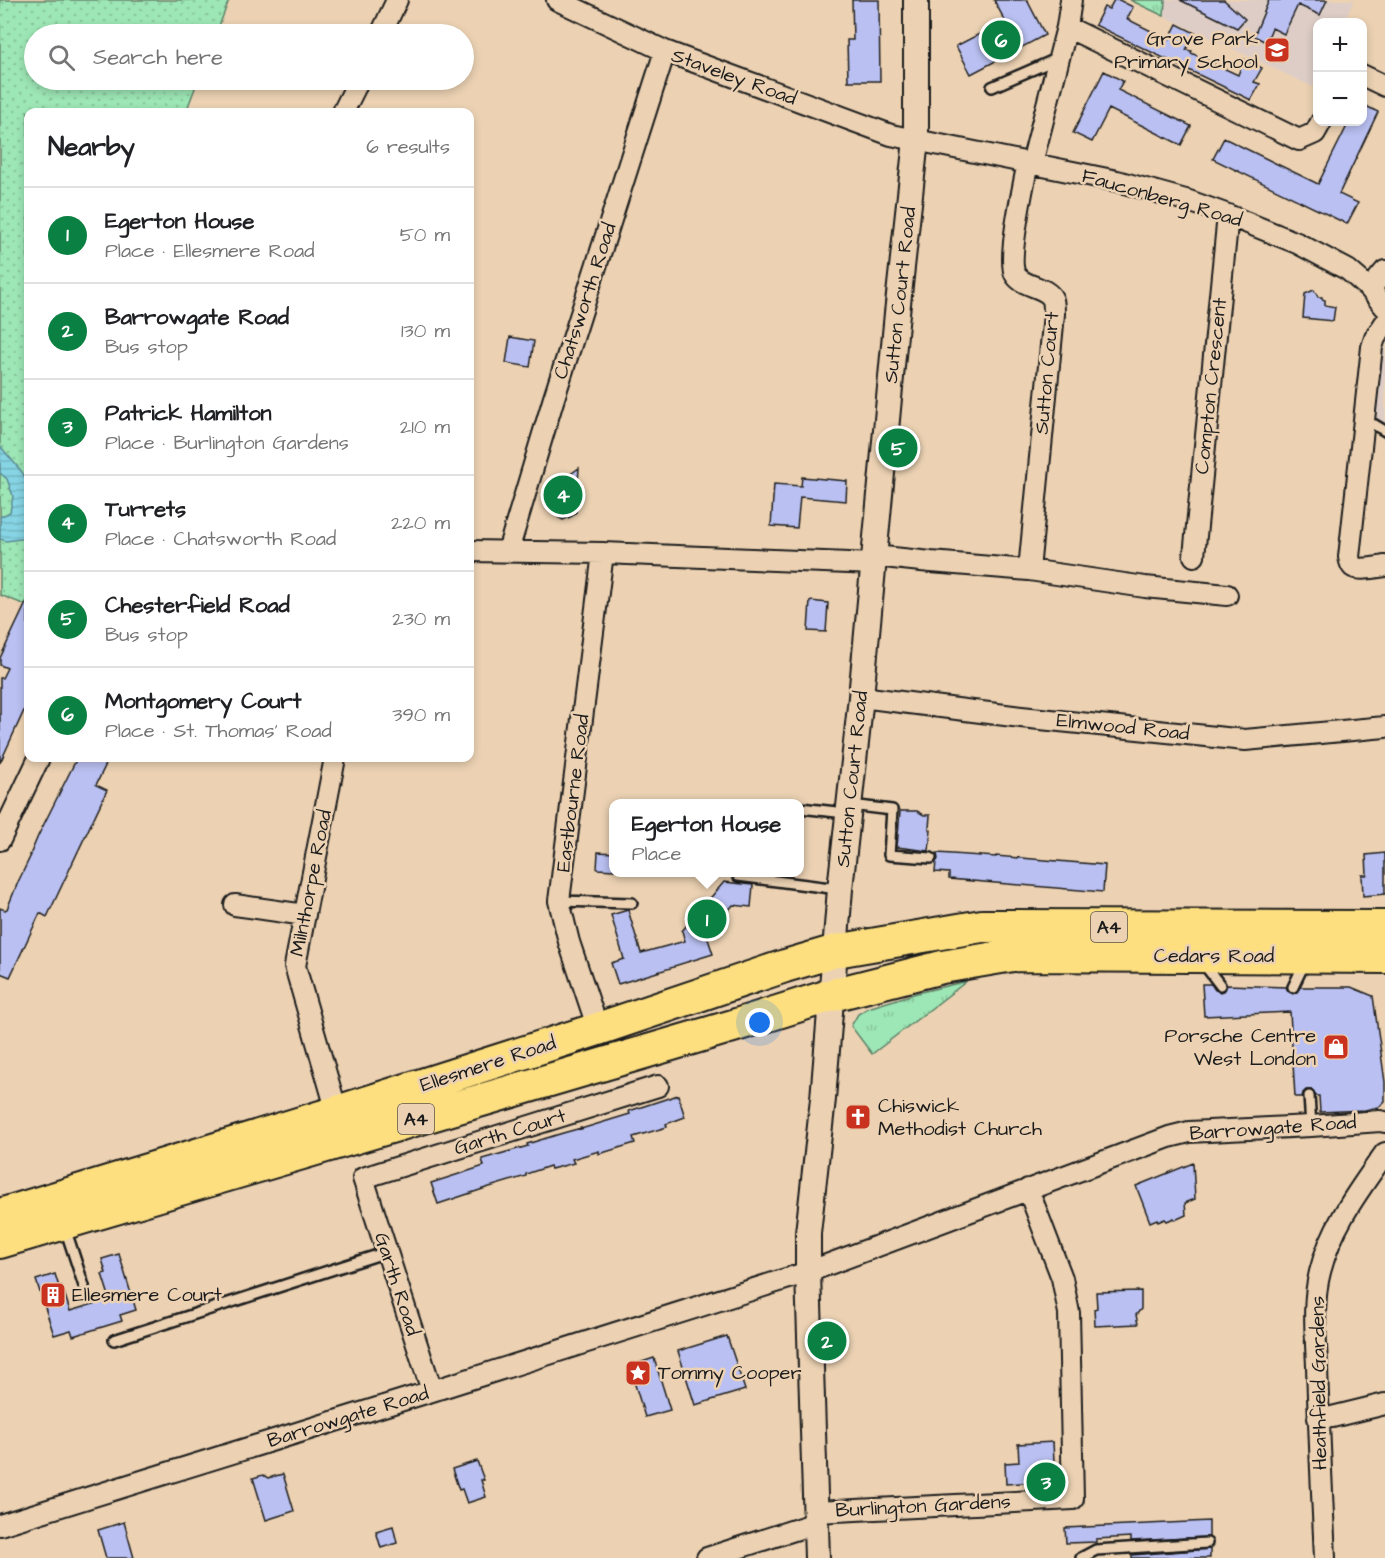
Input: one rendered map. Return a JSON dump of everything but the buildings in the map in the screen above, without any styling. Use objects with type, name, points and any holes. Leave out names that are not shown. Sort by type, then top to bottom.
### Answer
[{"type":"highway","name":"Cedars Road","points":[[836,951],[982,926],[1385,927]]},
{"type":"highway","name":"Ellesmere Road","points":[[0,1215],[337,1112],[836,951]]},
{"type":"highway","name":"Cedars Road","points":[[832,995],[942,967],[1013,956],[1385,957]]},
{"type":"highway","name":"Ellesmere Road","points":[[0,1242],[832,995]]},
{"type":"street","points":[[386,24],[397,0]]},
{"type":"street","name":"Staveley Road","points":[[557,0],[665,51],[891,135],[916,140]]},
{"type":"street","name":"Sutton Court Road","points":[[817,1558],[808,1233],[823,1099],[840,890],[861,698],[897,313],[916,140],[916,0]]},
{"type":"street","points":[[1030,163],[1067,27],[1071,0]]},
{"type":"street","points":[[1067,27],[1299,140],[1315,133],[1319,126]]},
{"type":"street","name":"Chatsworth Road","points":[[508,551],[553,401],[665,51]]},
{"type":"street","points":[[1367,77],[1385,86]]},
{"type":"street","points":[[345,108],[354,90]]},
{"type":"street","name":"Fauconberg Road","points":[[916,140],[1117,180],[1189,201],[1297,243],[1330,260],[1348,270],[1370,289],[1385,308]]},
{"type":"street","name":"Sutton Court","points":[[1029,570],[1054,314],[1053,300],[1049,294],[1017,278],[1013,272],[1012,252],[1030,163]]},
{"type":"street","name":"Compton Crescent","points":[[1194,556],[1228,215]]},
{"type":"street","points":[[1370,289],[1385,271]]},
{"type":"street","points":[[1385,323],[1372,347],[1349,557],[1350,564],[1359,569],[1385,566]]},
{"type":"street","points":[[474,551],[931,562],[1029,570],[1145,587],[1227,595]]},
{"type":"street","name":"Eastbourne Road","points":[[598,1029],[569,942],[559,901],[603,553]]},
{"type":"street","name":"Elmwood Road","points":[[861,698],[1245,740],[1385,727]]},
{"type":"street","points":[[0,840],[37,762]]},
{"type":"street","name":"Milnthorpe Road","points":[[334,762],[295,966],[337,1112]]},
{"type":"street","points":[[235,905],[305,915]]},
{"type":"street","name":"Garth Court","points":[[363,1178],[658,1086]]},
{"type":"street","name":"Barrowgate Road","points":[[0,1525],[808,1272],[1169,1137],[1189,1132],[1385,1122]]},
{"type":"street","name":"Heathfield Gardens","points":[[1325,1558],[1315,1300],[1320,1272],[1335,1231],[1352,1199],[1385,1153]]},
{"type":"street","name":"Garth Road","points":[[363,1178],[432,1391]]},
{"type":"street","name":"Burlington Gardens","points":[[816,1517],[1073,1499],[1069,1313],[1062,1278],[1028,1189]]},
{"type":"street","points":[[1318,1418],[1332,1417],[1385,1404]]},
{"type":"street","points":[[707,1558],[816,1517]]},
{"type":"lane","points":[[992,87],[1059,58]]},
{"type":"lane","points":[[1364,423],[1375,425],[1385,431]]},
{"type":"lane","points":[[804,808],[892,810],[889,855],[930,858]]},
{"type":"lane","points":[[745,877],[840,890]]},
{"type":"lane","points":[[559,901],[632,903]]},
{"type":"lane","points":[[1198,956],[1220,985]]},
{"type":"lane","points":[[1293,987],[1307,957]]},
{"type":"lane","points":[[1309,1096],[1311,1126]]},
{"type":"lane","points":[[64,1223],[84,1286]]},
{"type":"lane","points":[[114,1340],[387,1252]]},
{"type":"lane","points":[[1081,1558],[1096,1550],[1207,1543]]},
{"type":"shaded area","name":"Grove Park Primary School","points":[[1130,0],[1354,0],[1346,18],[1313,18],[1313,87]]},
{"type":"shaded area","points":[[1385,323],[1385,431],[1364,423]]},
{"type":"green space","points":[[0,0],[229,0],[220,24],[24,24],[24,90],[194,90],[188,108],[24,108],[24,604],[0,595]]},
{"type":"green space","points":[[1130,0],[1165,0],[1164,16]]},
{"type":"green space","points":[[967,981],[872,1054],[851,1026],[858,1014],[868,1008]]},
{"type":"water","points":[[0,446],[24,476],[24,539],[6,541],[0,539],[0,517],[10,512],[13,496],[7,479],[0,473]]},
{"type":"place","name":"Montgomery Court","points":[[1001,40]]},
{"type":"place","name":"Grove Park Primary School","points":[[1277,50]]},
{"type":"place","name":"Chesterfield Road","points":[[898,448]]},
{"type":"place","name":"Turrets","points":[[563,495]]},
{"type":"place","name":"Egerton House","points":[[707,919]]},
{"type":"place","name":"Porsche Centre West London","points":[[1336,1047]]},
{"type":"place","name":"Chiswick Methodist Church","points":[[858,1117]]},
{"type":"place","name":"Ellesmere Court","points":[[53,1295]]},
{"type":"place","name":"Barrowgate Road","points":[[827,1341]]},
{"type":"place","name":"Tommy Cooper","points":[[638,1373]]},
{"type":"place","name":"Patrick Hamilton","points":[[1046,1482]]}]
